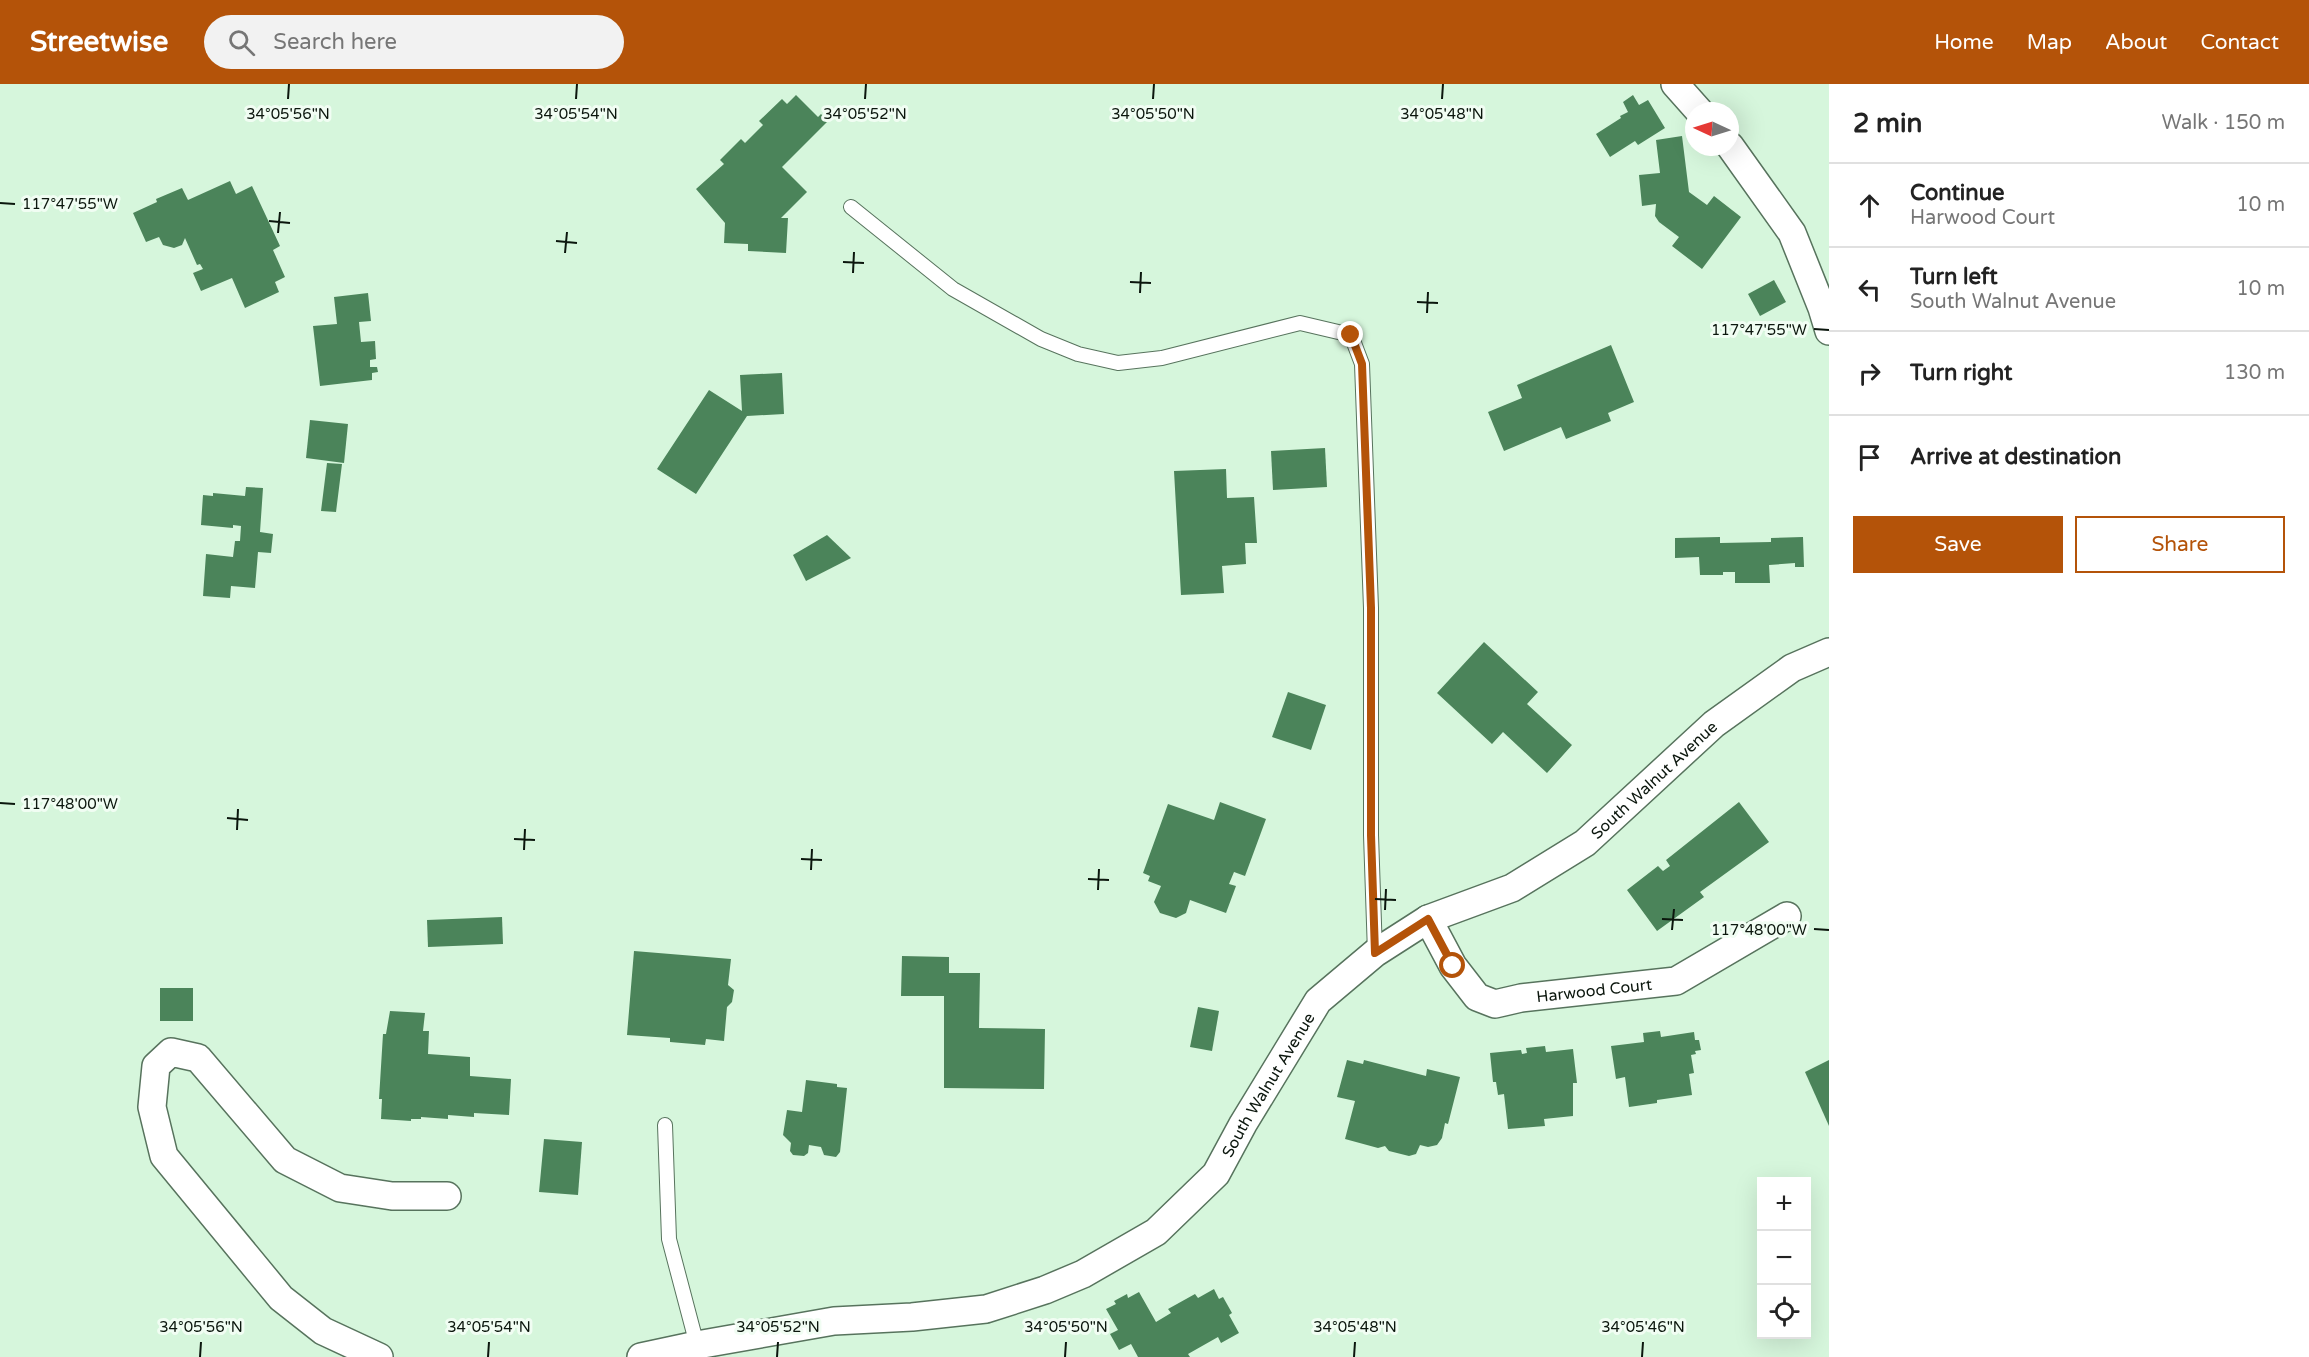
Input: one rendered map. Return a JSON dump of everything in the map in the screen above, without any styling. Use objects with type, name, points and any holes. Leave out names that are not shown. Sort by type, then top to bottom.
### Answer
[{"type":"street","points":[[1675,84],[1691,102]]},
{"type":"street","points":[[1737,156],[1791,233],[1829,330]]},
{"type":"street","name":"South Walnut Avenue","points":[[641,1357],[834,1322],[986,1309],[1045,1290],[1083,1274],[1156,1232],[1216,1174],[1243,1124],[1318,1001],[1375,953],[1428,919],[1512,888],[1585,843],[1714,724],[1792,668],[1829,652]]},
{"type":"street","name":"Harwood Court","points":[[1428,919],[1453,966],[1477,997],[1495,1004],[1521,998],[1676,981],[1787,916]]},
{"type":"street","points":[[379,1357],[322,1331],[281,1298],[164,1156],[152,1107],[156,1066],[171,1052],[198,1058],[285,1160],[340,1188],[392,1196],[447,1196]]},
{"type":"lane","points":[[851,207],[952,289],[1041,339],[1078,354],[1118,363],[1162,358],[1300,323],[1351,335],[1362,364],[1371,608],[1371,835],[1375,953]]},
{"type":"lane","points":[[664,1125],[669,1239],[698,1345]]},
{"type":"building","points":[[796,95],[818,117],[821,114],[828,121],[782,167],[807,192],[781,218],[788,218],[786,253],[748,251],[748,244],[724,243],[725,223],[696,189],[724,164],[720,160],[741,139],[745,143],[763,125],[759,121],[782,99],[787,104]]},
{"type":"building","points":[[1633,95],[1639,105],[1648,100],[1665,128],[1638,145],[1635,141],[1610,157],[1596,134],[1628,112],[1623,102]]},
{"type":"building","points":[[1682,136],[1689,192],[1707,205],[1714,196],[1741,217],[1702,269],[1672,246],[1679,237],[1659,222],[1655,216],[1656,204],[1642,206],[1639,175],[1660,173],[1656,140]]},
{"type":"building","points":[[230,181],[236,194],[252,186],[280,246],[273,250],[285,277],[275,282],[279,292],[245,308],[232,278],[201,291],[193,273],[203,269],[200,264],[197,265],[185,238],[182,245],[174,248],[163,245],[159,237],[146,242],[133,213],[157,202],[156,199],[182,188],[188,200]]},
{"type":"building","points":[[1774,280],[1786,302],[1760,316],[1748,294]]},
{"type":"building","points":[[368,293],[371,321],[359,322],[361,342],[375,341],[376,359],[370,360],[370,367],[377,367],[378,372],[372,373],[372,380],[320,386],[313,326],[337,324],[334,297]]},
{"type":"building","points":[[1611,345],[1634,402],[1608,413],[1611,421],[1566,439],[1561,427],[1504,451],[1488,412],[1522,398],[1517,385]]},
{"type":"building","points":[[782,373],[784,414],[747,416],[696,494],[657,469],[709,390],[742,411],[740,375]]},
{"type":"building","points":[[310,420],[348,424],[344,463],[306,458]]},
{"type":"building","points":[[1325,448],[1327,487],[1273,490],[1271,451]]},
{"type":"building","points":[[327,463],[342,464],[336,512],[321,511]]},
{"type":"building","points":[[1226,469],[1227,498],[1254,497],[1257,543],[1245,543],[1246,564],[1222,566],[1224,593],[1181,595],[1174,471]]},
{"type":"building","points":[[246,487],[263,488],[260,532],[273,534],[271,553],[258,552],[255,588],[231,586],[230,598],[203,596],[206,554],[233,557],[235,541],[240,541],[241,526],[233,525],[233,528],[201,525],[203,495],[213,496],[213,493],[245,496]]},
{"type":"building","points":[[827,535],[851,558],[806,581],[793,555]]},
{"type":"building","points":[[1720,537],[1720,543],[1771,542],[1771,538],[1803,537],[1804,567],[1795,567],[1795,563],[1769,565],[1770,583],[1735,583],[1735,572],[1723,572],[1723,575],[1700,575],[1699,557],[1675,558],[1675,538]]},
{"type":"building","points":[[1484,642],[1538,692],[1527,704],[1572,745],[1547,773],[1503,732],[1492,744],[1437,693]]},
{"type":"building","points":[[1288,692],[1326,705],[1311,750],[1272,737]]},
{"type":"building","points":[[1220,802],[1266,819],[1245,876],[1234,872],[1229,884],[1236,886],[1226,913],[1190,900],[1186,913],[1176,918],[1160,913],[1154,902],[1161,886],[1148,881],[1150,876],[1143,873],[1168,804],[1214,820]]},
{"type":"building","points":[[1739,802],[1769,842],[1700,892],[1704,897],[1657,931],[1627,890],[1658,866],[1663,871],[1670,866],[1666,860]]},
{"type":"building","points":[[502,917],[503,944],[428,947],[427,920]]},
{"type":"building","points":[[634,951],[731,959],[728,985],[734,990],[732,1002],[727,1007],[724,1041],[706,1039],[705,1045],[670,1042],[670,1038],[627,1035]]},
{"type":"building","points":[[902,956],[949,957],[949,973],[980,973],[979,1028],[1045,1029],[1044,1089],[944,1088],[944,996],[901,996]]},
{"type":"building","points":[[160,988],[193,988],[193,1021],[160,1021]]},
{"type":"building","points":[[1198,1007],[1219,1011],[1212,1051],[1190,1047]]},
{"type":"building","points":[[390,1011],[425,1013],[423,1031],[429,1031],[428,1054],[470,1057],[470,1076],[511,1079],[509,1115],[474,1113],[474,1117],[448,1115],[448,1119],[421,1117],[421,1119],[411,1119],[411,1121],[381,1119],[382,1099],[379,1099],[383,1034],[386,1034]]},
{"type":"building","points":[[1660,1031],[1661,1037],[1694,1032],[1695,1040],[1699,1040],[1701,1050],[1691,1055],[1694,1073],[1689,1074],[1692,1095],[1629,1107],[1625,1077],[1616,1079],[1611,1046],[1644,1042],[1643,1033]]},
{"type":"building","points":[[1545,1046],[1546,1052],[1573,1049],[1577,1083],[1573,1083],[1573,1116],[1544,1119],[1545,1126],[1508,1129],[1504,1094],[1498,1095],[1496,1082],[1493,1082],[1490,1053],[1521,1050],[1522,1054],[1527,1053],[1526,1048]]},
{"type":"building","points":[[1347,1060],[1363,1064],[1364,1060],[1426,1076],[1427,1069],[1460,1077],[1448,1124],[1445,1123],[1442,1138],[1437,1145],[1428,1147],[1420,1145],[1416,1154],[1409,1156],[1389,1151],[1385,1146],[1378,1148],[1345,1139],[1355,1101],[1337,1097]]},
{"type":"building","points":[[1829,1060],[1829,1126],[1805,1072]]},
{"type":"building","points":[[806,1080],[837,1084],[837,1087],[847,1088],[840,1152],[836,1157],[824,1155],[821,1147],[809,1145],[808,1153],[804,1156],[793,1155],[790,1151],[791,1143],[783,1135],[787,1110],[802,1112]]},
{"type":"building","points":[[544,1139],[582,1142],[578,1195],[539,1192]]},
{"type":"building","points":[[1214,1289],[1219,1299],[1223,1297],[1232,1313],[1229,1315],[1239,1333],[1221,1343],[1218,1337],[1188,1354],[1190,1357],[1138,1357],[1131,1344],[1119,1350],[1110,1334],[1118,1330],[1106,1309],[1116,1304],[1114,1301],[1127,1294],[1128,1298],[1139,1292],[1156,1322],[1171,1313],[1168,1309],[1195,1294],[1198,1298]]},
{"type":"route","points":[[1351,335],[1362,364],[1371,608],[1371,835],[1375,953],[1428,919],[1453,966]]}]
